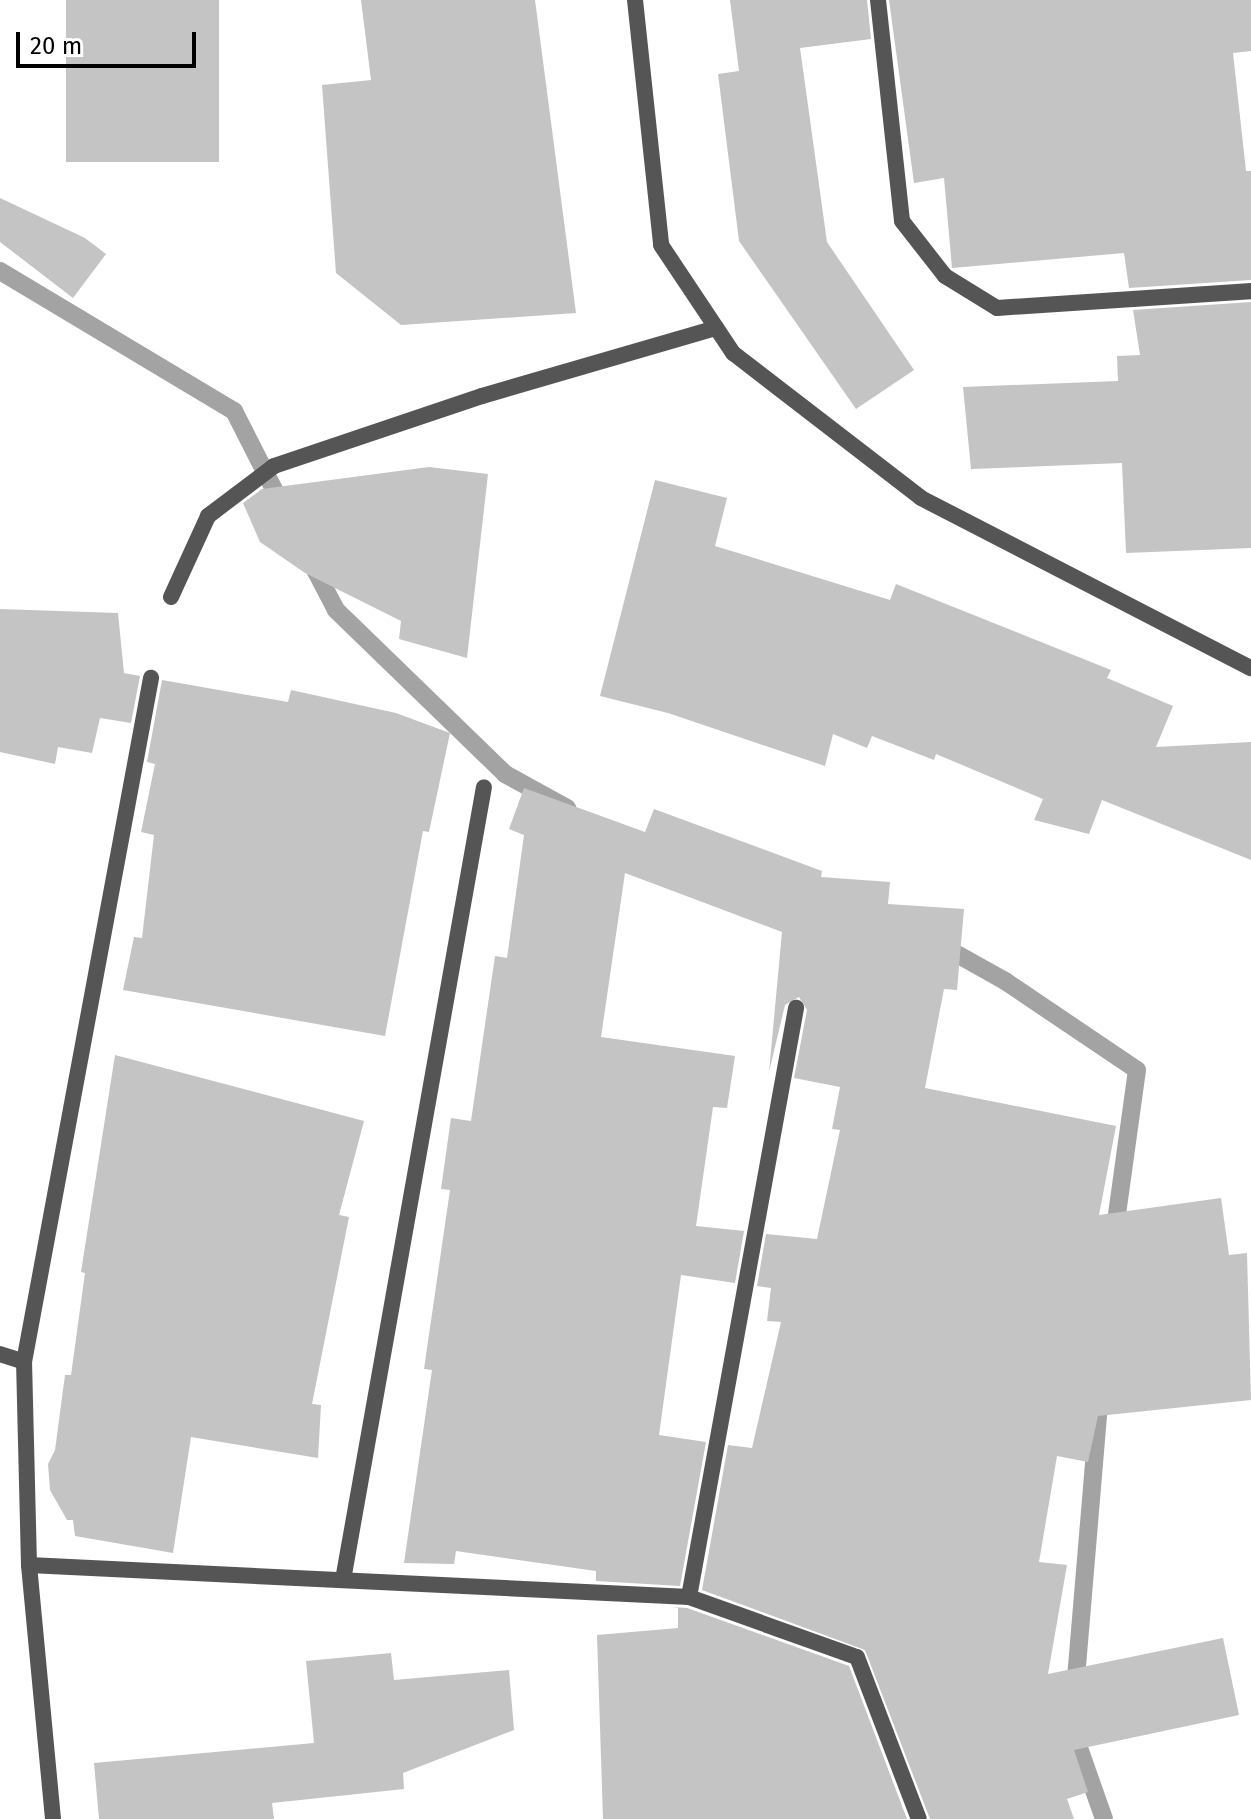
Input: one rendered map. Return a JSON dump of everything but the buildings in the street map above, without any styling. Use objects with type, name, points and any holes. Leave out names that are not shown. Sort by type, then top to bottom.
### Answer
[{"type":"street","points":[[635,0],[661,245],[733,353],[921,498],[1251,668]]},
{"type":"street","points":[[878,0],[902,221],[945,276],[997,308],[1251,291]]},
{"type":"street","points":[[171,597],[208,516],[274,466],[482,396],[716,328]]},
{"type":"street","points":[[53,1819],[29,1565],[24,1362],[151,678]]},
{"type":"street","points":[[343,1580],[484,787]]},
{"type":"street","points":[[689,1597],[796,1008]]},
{"type":"street","points":[[0,1354],[24,1362]]},
{"type":"street","points":[[29,1565],[689,1597],[857,1657],[919,1819]]},
{"type":"waterway","points":[[0,271],[234,411],[284,509]]},
{"type":"waterway","points":[[310,560],[336,610],[505,774],[567,808]]},
{"type":"waterway","points":[[939,944],[1005,981],[1137,1070],[1114,1236]]},
{"type":"waterway","points":[[1075,1690],[1100,1393]]},
{"type":"waterway","points":[[1072,1728],[1104,1819]]}]
